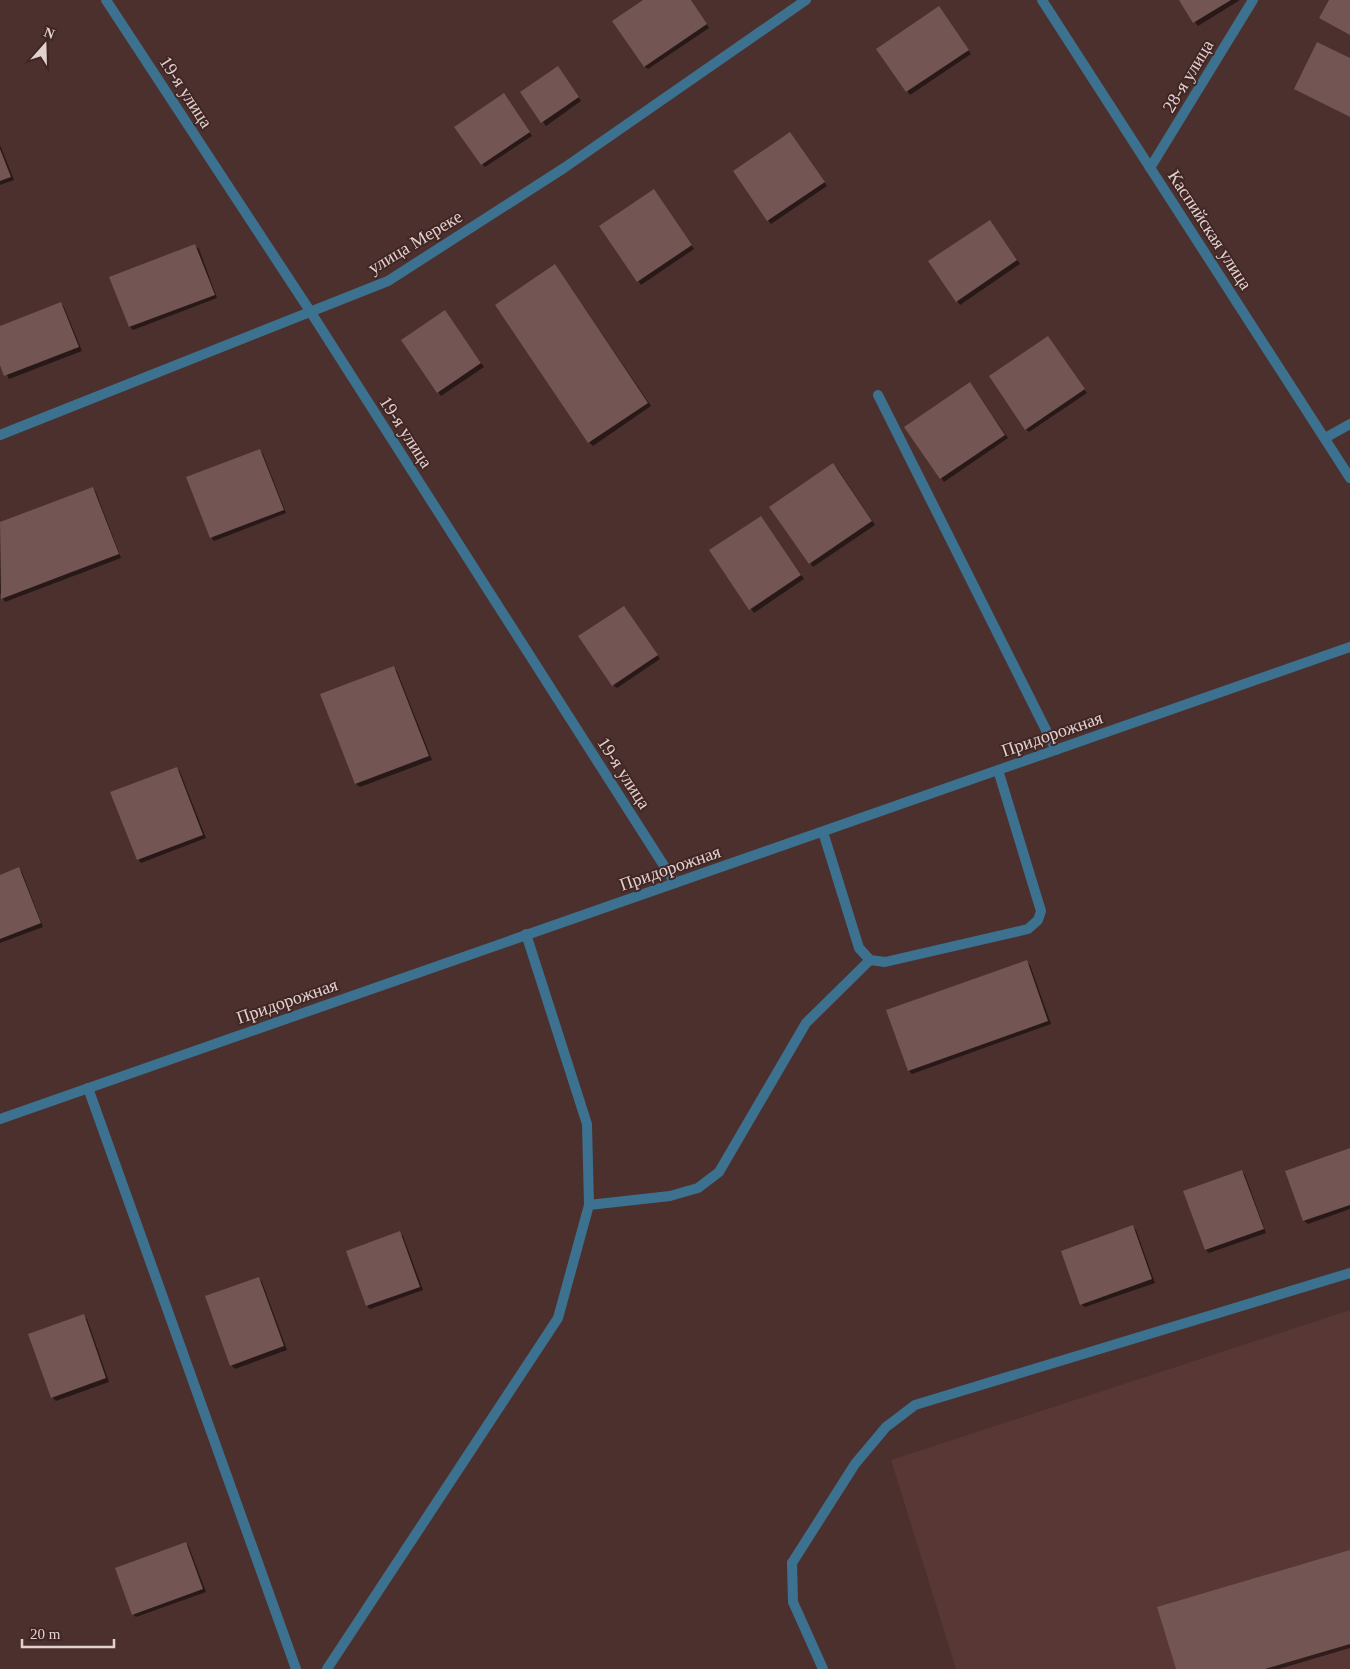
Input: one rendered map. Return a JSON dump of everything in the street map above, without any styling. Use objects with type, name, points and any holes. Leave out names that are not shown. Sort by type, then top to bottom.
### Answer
[{"type":"street","name":"19-я улица","points":[[106,0],[310,311],[675,883]]},
{"type":"street","name":"улица Мереке","points":[[0,435],[388,281],[564,168],[806,0]]},
{"type":"street","name":"Каспийская улица","points":[[1042,0],[1350,478]]},
{"type":"street","name":"28-я улица","points":[[1150,168],[1253,0]]},
{"type":"street","points":[[878,395],[1056,750]]},
{"type":"street","points":[[1325,438],[1350,424]]},
{"type":"street","name":"Придорожная","points":[[0,1119],[1350,647]]},
{"type":"street","points":[[824,832],[859,948],[870,960],[885,962],[1028,929],[1038,920],[1041,911],[998,770]]},
{"type":"street","points":[[327,1669],[558,1318],[588,1205],[587,1124],[526,934]]},
{"type":"street","points":[[588,1205],[670,1196],[698,1188],[719,1172],[806,1023],[870,960]]},
{"type":"street","points":[[88,1088],[296,1669]]},
{"type":"street","points":[[823,1669],[793,1602],[792,1563],[855,1464],[886,1427],[915,1405],[1350,1272]]},
{"type":"shaded area","points":[[1350,1310],[1350,1669],[956,1669],[891,1460]]},
{"type":"building","points":[[643,0],[691,0],[707,24],[644,67],[612,21]]},
{"type":"building","points":[[1179,0],[1231,0],[1193,23]]},
{"type":"building","points":[[1329,0],[1350,0],[1350,35],[1319,18]]},
{"type":"building","points":[[939,6],[969,50],[906,92],[876,49]]},
{"type":"building","points":[[1317,42],[1350,58],[1350,117],[1294,89]]},
{"type":"building","points":[[558,66],[579,97],[541,123],[520,92]]},
{"type":"building","points":[[504,93],[530,132],[481,165],[454,127]]},
{"type":"building","points":[[790,132],[825,182],[767,221],[733,171]]},
{"type":"building","points":[[0,149],[11,177],[0,181]]},
{"type":"building","points":[[654,189],[692,245],[637,282],[599,226]]},
{"type":"building","points":[[990,220],[1017,260],[956,302],[928,261]]},
{"type":"building","points":[[195,244],[215,295],[129,327],[109,277]]},
{"type":"building","points":[[555,264],[648,403],[588,443],[495,305]]},
{"type":"building","points":[[61,302],[79,347],[4,376],[0,365],[0,326]]},
{"type":"building","points":[[445,310],[481,363],[437,393],[401,340]]},
{"type":"building","points":[[1048,336],[1085,389],[1025,430],[989,376]]},
{"type":"building","points":[[970,382],[1005,435],[940,479],[904,427]]},
{"type":"building","points":[[260,449],[284,510],[210,538],[186,477]]},
{"type":"building","points":[[833,463],[872,521],[809,564],[769,507]]},
{"type":"building","points":[[93,487],[119,554],[1,599],[0,522]]},
{"type":"building","points":[[761,516],[801,575],[749,610],[709,550]]},
{"type":"building","points":[[624,606],[658,655],[612,686],[578,636]]},
{"type":"building","points":[[394,666],[429,756],[355,784],[320,694]]},
{"type":"building","points":[[177,767],[203,835],[137,860],[110,792]]},
{"type":"building","points":[[19,867],[41,923],[0,939],[0,875]]},
{"type":"building","points":[[1027,960],[1048,1021],[908,1071],[886,1010]]},
{"type":"building","points":[[1350,1148],[1350,1205],[1303,1221],[1285,1171]]},
{"type":"building","points":[[1242,1170],[1264,1229],[1205,1250],[1183,1191]]},
{"type":"building","points":[[1133,1225],[1152,1279],[1080,1305],[1061,1251]]},
{"type":"building","points":[[400,1231],[420,1287],[366,1306],[346,1251]]},
{"type":"building","points":[[259,1277],[284,1346],[230,1366],[205,1296]]},
{"type":"building","points":[[84,1314],[106,1378],[51,1398],[28,1334]]},
{"type":"building","points":[[186,1542],[203,1589],[132,1615],[115,1568]]},
{"type":"building","points":[[1350,1550],[1350,1644],[1265,1669],[1176,1669],[1157,1607]]}]
